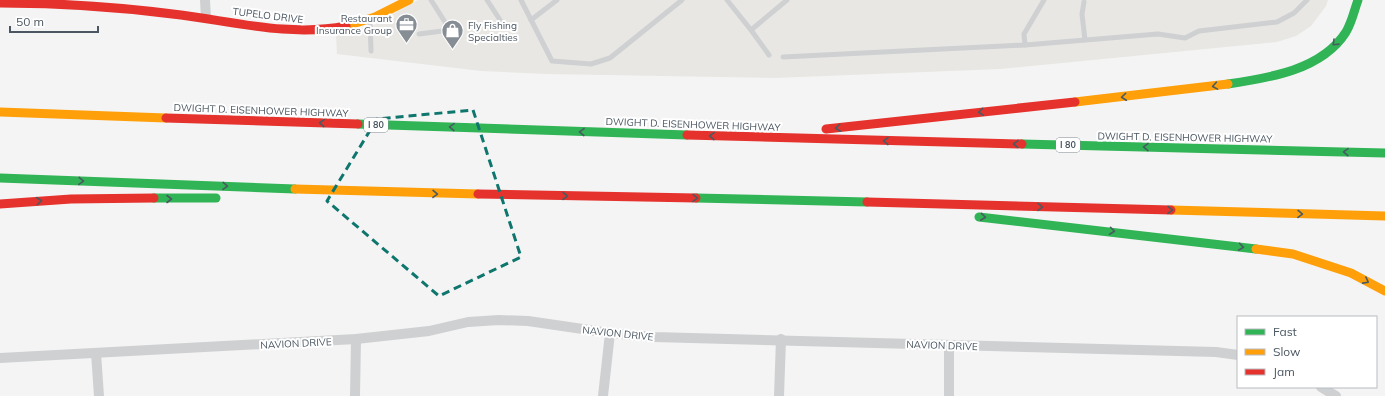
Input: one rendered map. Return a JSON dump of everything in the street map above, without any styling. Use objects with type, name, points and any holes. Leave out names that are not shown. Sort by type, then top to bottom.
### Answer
[{"type":"main road","name":"TUPELO DRIVE","points":[[0,3],[21,0],[92,2],[288,30],[308,31],[350,26],[370,20],[409,0]]},
{"type":"main road","points":[[751,137],[1197,89],[1250,80],[1297,68],[1323,55],[1344,34],[1358,0]]},
{"type":"main road","name":"DWIGHT D. EISENHOWER HIGHWAY","points":[[0,112],[751,137],[1385,153]]},
{"type":"main road","points":[[1164,148],[1330,142]]},
{"type":"main road","points":[[0,178],[396,193],[1385,216]]},
{"type":"main road","points":[[244,197],[396,193]]},
{"type":"main road","points":[[0,204],[70,199],[228,197]]},
{"type":"main road","points":[[833,202],[950,214]]},
{"type":"main road","points":[[966,216],[1210,243],[1293,254],[1351,273],[1385,291]]},
{"type":"street","points":[[205,0],[206,18]]},
{"type":"street","name":"NAVION DRIVE","points":[[0,358],[356,340],[429,331],[468,322],[499,320],[528,321],[610,334],[654,337],[781,339],[1216,352],[1237,355]]},
{"type":"street","points":[[603,396],[610,334]]},
{"type":"street","points":[[779,396],[781,339]]},
{"type":"street","points":[[355,396],[356,340]]},
{"type":"street","points":[[949,345],[949,396]]},
{"type":"street","points":[[96,353],[99,396]]},
{"type":"street","points":[[1323,388],[1336,396]]},
{"type":"lane","points":[[419,34],[450,30],[431,0]]},
{"type":"lane","points":[[487,0],[502,23]]},
{"type":"lane","points":[[521,0],[552,61],[591,64],[610,58],[682,0]]},
{"type":"lane","points":[[531,20],[557,0]]},
{"type":"lane","points":[[727,0],[769,55]]},
{"type":"lane","points":[[751,30],[787,0]]},
{"type":"lane","points":[[1025,45],[1024,34],[1044,0]]},
{"type":"lane","points":[[783,57],[1025,45],[1158,34],[1185,38],[1199,31],[1277,22],[1294,14],[1307,0]]},
{"type":"lane","points":[[1084,2],[1082,14],[1085,40]]},
{"type":"lane","points":[[370,20],[371,51]]},
{"type":"highlighted area","points":[[473,110],[521,257],[439,296],[327,201],[377,119]]},
{"type":"shaded area","points":[[418,0],[1328,0],[1326,6],[1311,26],[1296,36],[1277,42],[1000,69],[775,78],[547,74],[481,71],[337,54],[336,35],[374,25]]},
{"type":"traffic: fast","points":[[1228,84],[1277,75],[1309,64],[1323,55],[1336,45],[1346,32],[1358,0]]},
{"type":"traffic: fast","points":[[358,124],[687,135]]},
{"type":"traffic: fast","points":[[1022,144],[1385,153]]},
{"type":"traffic: fast","points":[[0,178],[295,189]]},
{"type":"traffic: fast","points":[[154,198],[216,198]]},
{"type":"traffic: fast","points":[[696,198],[867,202]]},
{"type":"traffic: fast","points":[[979,217],[1256,249]]},
{"type":"traffic: slow","points":[[346,26],[375,17],[409,0]]},
{"type":"traffic: slow","points":[[1075,102],[1228,84]]},
{"type":"traffic: slow","points":[[0,112],[166,118]]},
{"type":"traffic: slow","points":[[295,189],[478,194]]},
{"type":"traffic: slow","points":[[1171,210],[1385,216]]},
{"type":"traffic: slow","points":[[1256,249],[1293,254],[1351,273],[1385,291]]},
{"type":"traffic: jam","points":[[0,3],[91,6],[136,10],[284,29],[326,29],[346,26]]},
{"type":"traffic: jam","points":[[826,129],[1075,102]]},
{"type":"traffic: jam","points":[[166,118],[358,124]]},
{"type":"traffic: jam","points":[[687,135],[1022,144]]},
{"type":"traffic: jam","points":[[478,194],[696,198]]},
{"type":"traffic: jam","points":[[0,204],[71,199],[154,198]]},
{"type":"traffic: jam","points":[[867,202],[1171,210]]},
{"type":"place","name":"Restaurant Insurance Group","points":[[407,44]]},
{"type":"place","name":"Fly Fishing Specialties","points":[[453,50]]}]
